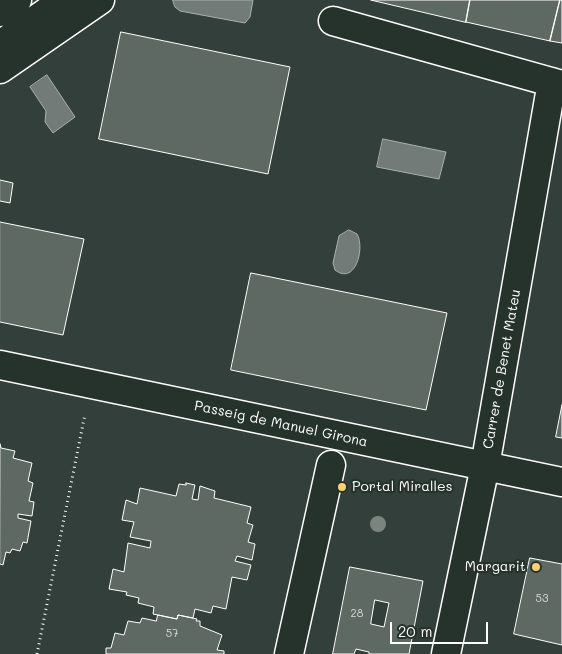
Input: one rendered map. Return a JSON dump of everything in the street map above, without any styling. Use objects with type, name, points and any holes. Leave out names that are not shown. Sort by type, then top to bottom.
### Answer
[{"type":"street","points":[[0,12],[17,0]]},
{"type":"street","points":[[0,45],[64,0]]},
{"type":"street","points":[[0,69],[100,0]]},
{"type":"street","points":[[333,21],[557,84]]},
{"type":"street","name":"Carrer de Benet Mateu","points":[[446,654],[485,466],[557,84]]},
{"type":"street","name":"Passeig de Manuel Girona","points":[[0,365],[562,482]]},
{"type":"street","points":[[289,654],[331,464]]},
{"type":"path","points":[[37,654],[85,414]]},
{"type":"shaded area","points":[[173,0],[253,0],[250,17],[245,23],[180,11],[175,7]]},
{"type":"shaded area","points":[[47,75],[75,117],[53,133],[45,122],[46,111],[30,87]]},
{"type":"shaded area","points":[[383,139],[446,152],[439,179],[377,167]]},
{"type":"shaded area","points":[[349,230],[357,234],[360,247],[359,255],[353,269],[348,273],[342,274],[335,270],[333,263],[339,236]]},
{"type":"building","points":[[371,0],[470,0],[466,22]]},
{"type":"building","points":[[470,0],[560,0],[550,41],[466,22]]},
{"type":"building","points":[[560,0],[562,0],[562,43],[550,41]]},
{"type":"building","points":[[121,32],[290,67],[268,174],[99,139]]},
{"type":"building","points":[[0,180],[13,183],[10,203],[0,201]]},
{"type":"building","points":[[0,222],[84,239],[63,335],[0,322]]},
{"type":"building","points":[[251,273],[447,313],[426,410],[231,370]]},
{"type":"building","points":[[562,405],[562,438],[556,437]]},
{"type":"building","points":[[0,444],[1,448],[15,451],[13,458],[32,463],[28,481],[33,483],[29,501],[34,502],[32,516],[18,514],[18,518],[31,521],[27,543],[23,542],[20,551],[12,549],[10,553],[6,552],[3,565],[0,564]]},
{"type":"building","points":[[186,483],[195,485],[192,499],[198,500],[200,486],[215,491],[214,498],[251,507],[247,523],[253,525],[248,542],[255,544],[252,560],[237,556],[235,561],[251,565],[247,580],[232,577],[226,609],[213,606],[211,613],[195,609],[193,618],[178,615],[177,619],[153,614],[154,607],[138,603],[139,598],[126,595],[127,592],[109,589],[113,569],[124,572],[128,543],[150,548],[151,541],[130,537],[134,522],[122,520],[126,500],[137,504],[140,488],[176,496],[179,484],[186,485]]},
{"type":"building","points":[[530,558],[562,564],[562,645],[514,634]]},
{"type":"building","points":[[350,567],[423,581],[409,654],[369,654],[369,652],[356,649],[354,654],[333,654]],"holes":[[[375,600],[389,603],[384,627],[371,624]]]},
{"type":"building","points":[[158,615],[177,619],[178,615],[197,619],[196,621],[200,621],[200,626],[222,635],[217,650],[224,651],[224,654],[106,654],[106,648],[111,648],[115,633],[124,635],[128,621],[140,623],[142,618],[156,621]]},
{"type":"place","name":"Portal Miralles","points":[[342,487]]},
{"type":"place","name":"Margarit","points":[[536,567]]}]
